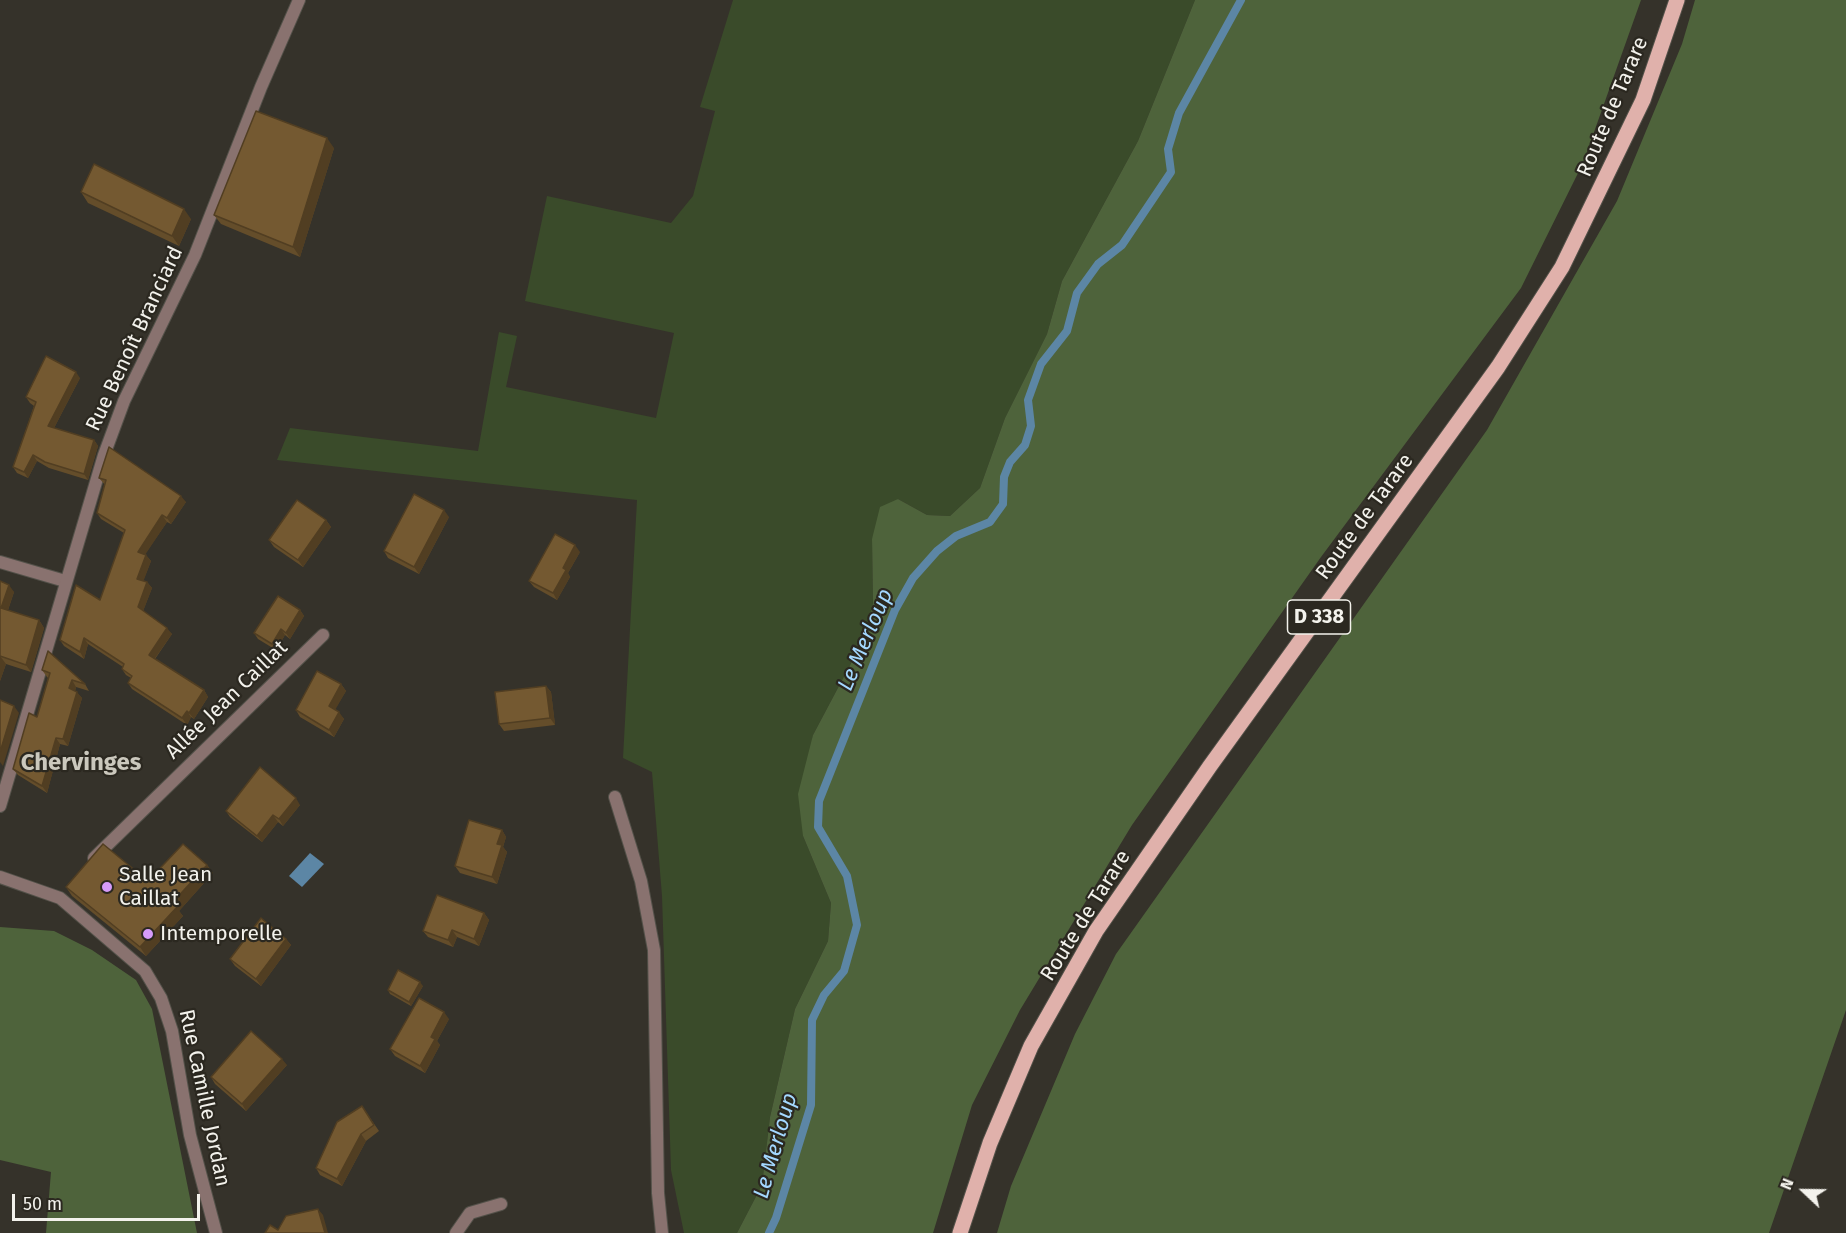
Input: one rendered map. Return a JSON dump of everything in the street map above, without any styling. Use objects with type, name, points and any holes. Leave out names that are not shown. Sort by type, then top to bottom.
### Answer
[{"type":"main road","name":"Route de Tarare","points":[[960,1233],[990,1143],[1032,1046],[1096,931],[1210,765],[1498,367],[1562,267],[1643,100],[1677,0]]},
{"type":"street","name":"Rue Benoît Branciard","points":[[0,806],[65,581],[104,455],[124,401],[195,255],[261,87],[299,0]]},
{"type":"street","points":[[0,562],[65,581]]},
{"type":"street","name":"Allée Jean Caillat","points":[[88,865],[109,841],[323,635]]},
{"type":"street","points":[[615,797],[641,881],[654,950],[657,1193],[662,1233]]},
{"type":"street","name":"Rue Camille Jordan","points":[[0,877],[63,893],[145,971],[161,998],[172,1031],[190,1135],[216,1233]]},
{"type":"street","points":[[456,1233],[470,1213],[501,1204]]},
{"type":"green space","points":[[733,0],[1195,0],[1138,141],[1062,281],[1047,334],[1005,418],[980,488],[950,516],[927,515],[898,499],[872,539],[873,603],[866,635],[813,735],[803,836],[831,903],[828,941],[795,1009],[770,1117],[762,1185],[737,1233],[684,1233],[671,1170],[662,896],[652,772],[623,758],[637,500],[277,460],[290,428],[478,451],[499,332],[517,336],[506,387],[656,418],[674,333],[525,301],[547,196],[671,223],[693,196],[715,111],[700,107]]},
{"type":"green space","points":[[1195,0],[1641,0],[1583,163],[1521,288],[1321,557],[1132,825],[1020,1010],[972,1105],[933,1233],[737,1233],[762,1185],[770,1117],[795,1009],[828,941],[831,903],[803,836],[798,794],[813,735],[866,635],[873,603],[872,539],[880,507],[898,499],[927,515],[950,516],[980,488],[1005,418],[1047,334],[1062,281],[1138,141]]},
{"type":"green space","points":[[1695,0],[1846,0],[1846,1010],[1769,1233],[997,1233],[1011,1186],[1075,1034],[1116,954],[1487,430],[1617,201],[1682,44]]},
{"type":"green space","points":[[0,927],[54,931],[92,950],[136,980],[152,1009],[197,1233],[46,1233],[51,1172],[0,1160]]},
{"type":"water","points":[[310,853],[324,864],[302,887],[289,876]]},
{"type":"building","points":[[256,111],[327,138],[293,247],[214,215]]},
{"type":"building","points":[[94,164],[184,209],[172,236],[81,192]]},
{"type":"building","points":[[46,356],[76,372],[48,426],[94,440],[84,474],[45,462],[33,455],[24,472],[13,467],[36,402],[26,397]]},
{"type":"building","points":[[109,447],[181,496],[167,518],[162,515],[138,552],[146,555],[137,579],[147,582],[138,607],[167,628],[149,655],[204,690],[189,713],[187,711],[182,718],[128,683],[132,676],[122,669],[124,664],[84,638],[80,652],[60,640],[76,585],[100,600],[125,530],[97,513],[106,480],[99,478]]},
{"type":"building","points":[[414,494],[444,510],[414,567],[384,551]]},
{"type":"building","points":[[297,500],[326,520],[298,560],[269,540]]},
{"type":"building","points":[[555,534],[575,545],[563,568],[566,570],[553,593],[529,581]]},
{"type":"building","points":[[0,581],[9,585],[1,608],[39,620],[26,665],[0,656]]},
{"type":"building","points":[[278,596],[300,610],[286,633],[281,629],[272,644],[254,633]]},
{"type":"building","points":[[48,651],[85,684],[72,680],[69,688],[77,692],[63,739],[56,738],[42,786],[13,769],[29,713],[37,717],[50,673],[42,670]]},
{"type":"building","points":[[317,671],[341,684],[329,706],[339,712],[329,730],[296,710]]},
{"type":"building","points":[[546,686],[550,718],[499,724],[495,692]]},
{"type":"building","points":[[0,700],[14,706],[0,752]]},
{"type":"building","points":[[260,767],[296,798],[279,819],[273,815],[257,836],[226,811]]},
{"type":"building","points":[[469,820],[502,830],[497,844],[502,845],[492,877],[455,866]]},
{"type":"building","points":[[103,844],[148,881],[183,844],[207,865],[172,903],[177,907],[140,947],[66,887]]},
{"type":"building","points":[[437,895],[484,913],[474,939],[452,930],[448,940],[423,931]]},
{"type":"building","points":[[261,918],[286,939],[256,979],[230,959]]},
{"type":"building","points":[[398,970],[420,982],[409,1002],[388,990]]},
{"type":"building","points":[[419,998],[444,1012],[431,1037],[435,1039],[420,1066],[390,1049]]},
{"type":"building","points":[[251,1031],[282,1059],[242,1104],[211,1077]]},
{"type":"building","points":[[362,1106],[374,1125],[361,1134],[337,1179],[316,1168],[337,1122]]},
{"type":"building","points":[[318,1209],[325,1233],[265,1233],[270,1225],[278,1230],[286,1216]]},
{"type":"waterway","name":"Le Merloup","points":[[769,1233],[776,1218],[811,1105],[812,1020],[824,995],[844,971],[857,925],[847,876],[818,827],[819,801],[895,610],[913,578],[937,551],[956,536],[990,522],[1003,504],[1004,477],[1010,462],[1025,445],[1031,426],[1028,400],[1041,364],[1067,331],[1077,293],[1098,264],[1122,245],[1171,172],[1168,149],[1179,113],[1241,0]]},
{"type":"place","name":"Salle Jean Caillat","points":[[107,887]]},
{"type":"place","name":"Intemporelle","points":[[148,934]]},
{"type":"district","name":"Chervinges","points":[[81,763]]}]
